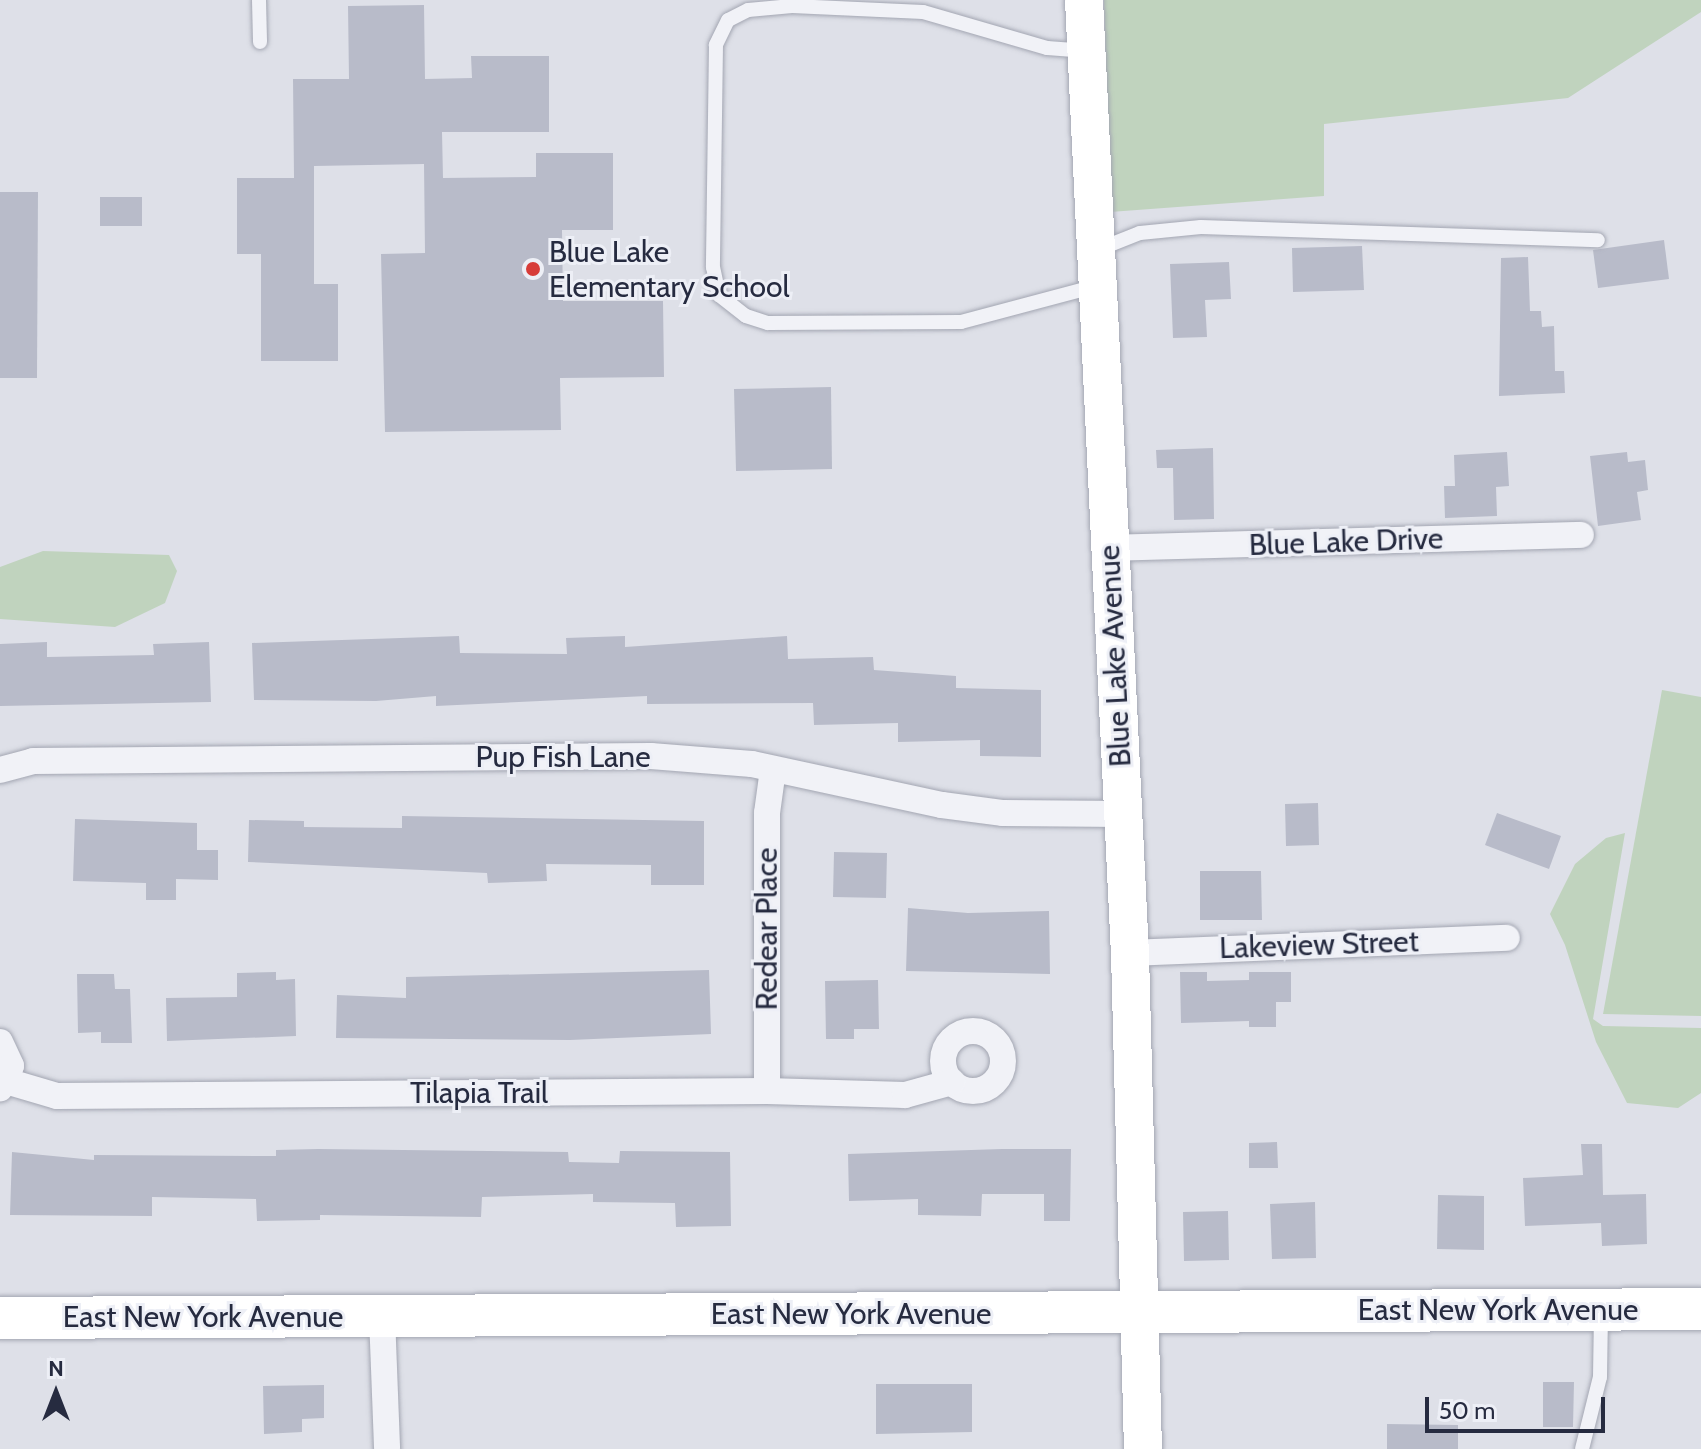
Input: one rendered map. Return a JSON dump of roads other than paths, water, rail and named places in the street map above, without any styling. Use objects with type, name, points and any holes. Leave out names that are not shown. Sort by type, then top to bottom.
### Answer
[{"type":"main road","name":"Blue Lake Avenue","points":[[1084,0],[1130,953],[1143,1449]]},
{"type":"main road","name":"East New York Avenue","points":[[0,1318],[1701,1309]]},
{"type":"street","name":"Blue Lake Drive","points":[[1110,548],[1581,535]]},
{"type":"street","name":"Pup Fish Lane","points":[[0,770],[33,761],[635,756],[773,769],[957,807],[1123,814]]},
{"type":"street","name":"Redear Place","points":[[767,1091],[767,813],[773,769]]},
{"type":"street","name":"Lakeview Street","points":[[1130,953],[1507,938]]},
{"type":"street","name":"Tilapia Trail","points":[[0,1042],[11,1058],[3,1085],[57,1096],[767,1091],[905,1095],[952,1082]]},
{"type":"street","points":[[382,1316],[387,1449]]},
{"type":"lane","points":[[259,0],[260,42]]},
{"type":"lane","points":[[1087,51],[1047,48],[923,12],[792,6],[748,10],[728,20],[716,45],[713,267],[719,295],[746,316],[768,323],[961,322],[1097,267],[1140,233],[1201,227],[1598,240]]},
{"type":"lane","points":[[1582,1449],[1600,1377],[1602,1310]]},
{"type":"place","name":"Blue Lake Elementary School","points":[[533,269]]}]
